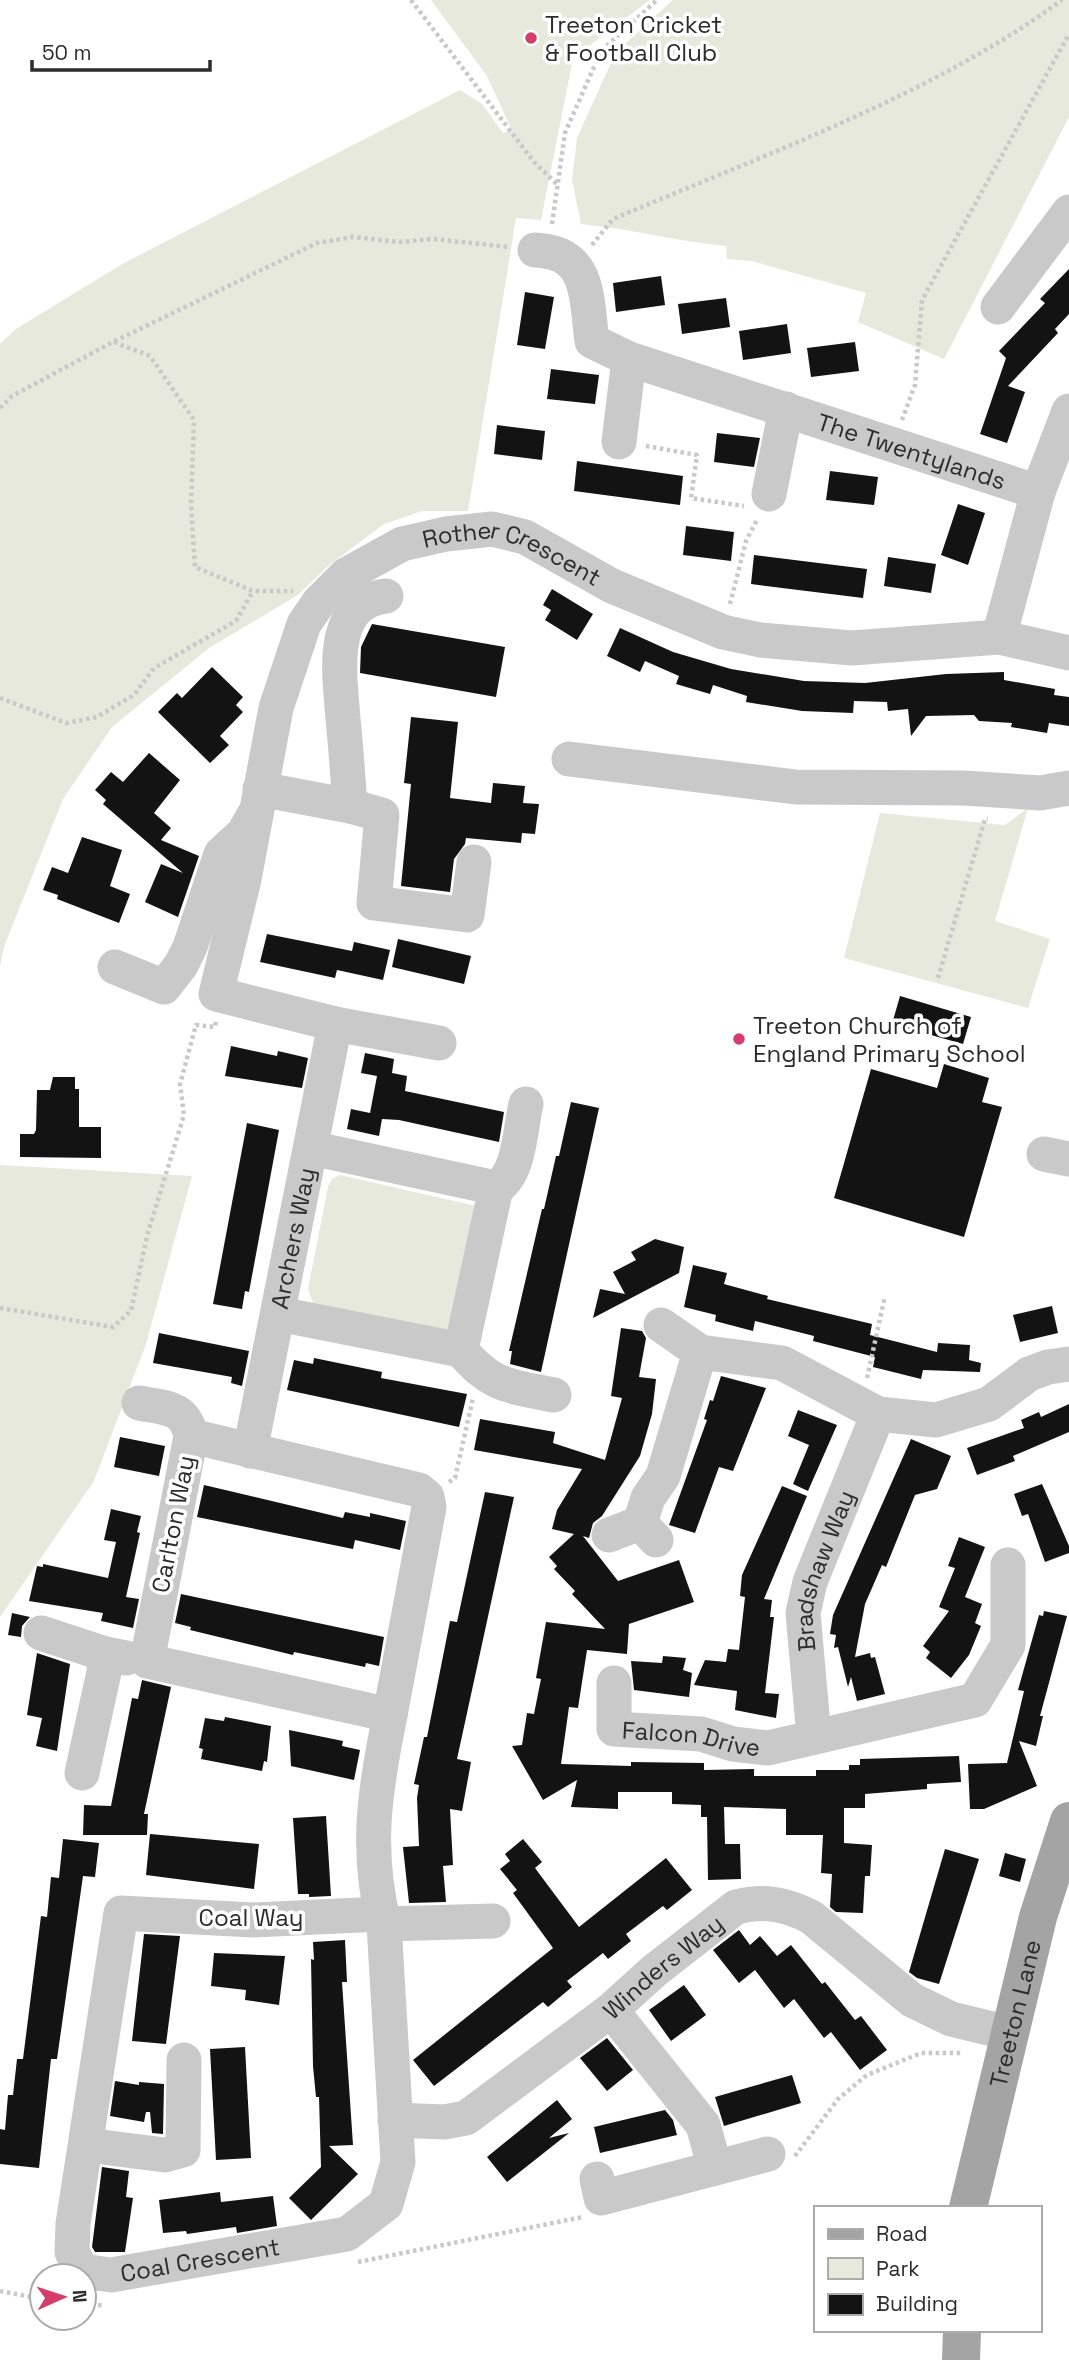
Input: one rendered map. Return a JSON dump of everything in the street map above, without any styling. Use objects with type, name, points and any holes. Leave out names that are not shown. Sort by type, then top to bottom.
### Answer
[{"type":"main road","name":"Treeton Lane","points":[[968,2206],[1038,1917],[1069,1821]]},
{"type":"main road","points":[[961,2360],[962,2332]]},
{"type":"street","points":[[998,307],[1069,212]]},
{"type":"street","points":[[535,250],[555,251],[576,265]]},
{"type":"street","name":"The Twentylands","points":[[576,265],[584,283],[592,341],[629,359],[1038,492]]},
{"type":"street","points":[[619,442],[629,359]]},
{"type":"street","name":"The Twentylands","points":[[769,494],[786,410]]},
{"type":"street","points":[[999,637],[1038,492],[1069,411]]},
{"type":"street","name":"Rother Crescent","points":[[216,994],[244,879],[276,708],[290,658],[304,624],[319,602],[346,575],[402,544],[446,534],[492,529],[525,537],[612,586],[723,632],[760,640],[852,648],[999,637],[1069,653]]},
{"type":"street","points":[[350,806],[339,649],[351,616],[374,598],[387,596]]},
{"type":"street","points":[[569,759],[796,787],[964,788],[1040,793],[1069,788]]},
{"type":"street","points":[[115,967],[164,987],[181,965],[190,947],[221,854],[243,834],[258,800],[350,806],[382,815],[374,903],[467,915],[474,862]]},
{"type":"street","points":[[216,994],[335,1024],[439,1043]]},
{"type":"street","name":"Archers Way","points":[[250,1451],[335,1024]]},
{"type":"street","points":[[311,1148],[496,1188],[503,1184],[512,1167],[526,1104]]},
{"type":"street","points":[[470,1360],[496,1188]]},
{"type":"street","points":[[279,1314],[470,1360],[494,1381],[554,1395]]},
{"type":"street","points":[[662,1325],[700,1352],[782,1363],[870,1409],[936,1420],[989,1404],[1028,1374],[1069,1364]]},
{"type":"street","points":[[635,1533],[648,1498],[663,1476],[700,1352]]},
{"type":"street","points":[[139,1403],[179,1413],[185,1418],[191,1436]]},
{"type":"street","name":"Bradshaw Way","points":[[814,1737],[803,1613],[810,1582],[870,1409]]},
{"type":"street","name":"Carlton Way","points":[[147,1661],[191,1436],[419,1490],[427,1497]]},
{"type":"street","points":[[41,1633],[104,1654],[147,1661],[390,1715],[429,1507],[427,1497]]},
{"type":"street","points":[[814,1737],[975,1700],[1009,1645],[1008,1565]]},
{"type":"street","points":[[82,1773],[104,1672],[104,1654]]},
{"type":"street","name":"Falcon Drive","points":[[614,1683],[614,1729],[701,1734],[733,1744],[768,1748],[814,1737]]},
{"type":"street","name":"Coal Crescent","points":[[121,1913],[73,2224],[72,2252],[82,2271],[111,2275],[347,2234],[386,2204],[398,2162],[382,1919],[375,1888],[373,1798],[390,1715]]},
{"type":"street","name":"Winders Way","points":[[395,2120],[444,2122],[466,2119],[611,2010],[654,1971],[736,1907],[766,1903],[797,1910],[811,1917],[912,2000],[1006,2047]]},
{"type":"street","name":"Coal Way","points":[[121,1913],[253,1920],[382,1919]]},
{"type":"street","points":[[382,1919],[493,1921]]},
{"type":"street","points":[[611,2010],[703,2125],[715,2168]]},
{"type":"street","points":[[86,2145],[165,2155],[183,2150],[184,2060]]},
{"type":"street","points":[[597,2179],[601,2198],[715,2168],[778,2158]]},
{"type":"path","points":[[411,0],[534,162],[559,185]]},
{"type":"path","points":[[0,408],[12,396],[113,342],[317,243],[353,237],[400,242],[433,239],[535,250],[551,227],[565,133],[601,51],[657,0]]},
{"type":"path","points":[[576,265],[613,219],[863,113],[1021,30],[1062,0]]},
{"type":"path","points":[[892,446],[915,385],[922,300],[1069,34]]},
{"type":"path","points":[[113,342],[150,356],[194,419],[191,504],[195,567],[253,591],[309,592],[319,602]]},
{"type":"path","points":[[723,632],[747,541]]},
{"type":"path","points":[[0,698],[66,723],[97,717],[134,695],[154,668],[236,621],[253,591]]},
{"type":"path","points":[[938,978],[985,819],[995,819]]},
{"type":"path","points":[[0,1308],[113,1327],[131,1311],[147,1236],[184,1115],[180,1084],[196,1025],[215,1027],[216,1021],[210,1020],[216,994]]},
{"type":"path","points":[[870,1409],[885,1296]]},
{"type":"path","points":[[427,1497],[455,1478],[470,1360]]},
{"type":"path","points":[[778,2158],[798,2154],[838,2099],[867,2075],[921,2053],[969,2053],[1006,2047]]},
{"type":"path","points":[[344,2264],[586,2216]]},
{"type":"path","points":[[0,2291],[28,2296]]},
{"type":"path","points":[[98,2305],[116,2303]]},
{"type":"green space","points":[[431,0],[650,0],[573,58],[541,220],[516,218],[468,511],[422,511],[384,524],[328,566],[298,595],[209,648],[112,727],[63,799],[5,944],[0,966],[0,344],[16,329],[124,263],[460,90],[482,104],[503,133],[512,130],[487,76]]},
{"type":"green space","points":[[673,0],[1069,0],[1069,117],[944,359],[858,322],[866,293],[751,261],[727,259],[726,246],[581,224],[572,180],[577,138],[616,52]]},
{"type":"green space","points":[[1028,808],[995,921],[1050,939],[1028,1008],[844,958],[880,813],[1005,825]]},
{"type":"green space","points":[[0,1165],[192,1176],[146,1344],[94,1481],[0,1617]]},
{"type":"green space","points":[[340,1175],[476,1206],[449,1333],[314,1305],[308,1289],[328,1187],[332,1179]]},
{"type":"building","points":[[1069,269],[1069,314],[1055,329],[1058,333],[1008,386],[1025,392],[1007,443],[980,434],[1006,358],[999,351],[1045,303],[1040,299]]},
{"type":"building","points":[[661,276],[665,305],[616,312],[613,283]]},
{"type":"building","points":[[525,292],[554,297],[545,349],[517,345]]},
{"type":"building","points":[[726,298],[730,327],[682,334],[678,304]]},
{"type":"building","points":[[787,324],[791,353],[743,360],[739,331]]},
{"type":"building","points":[[855,342],[859,371],[811,377],[807,348]]},
{"type":"building","points":[[551,369],[599,375],[595,404],[547,399]]},
{"type":"building","points":[[497,425],[545,431],[542,460],[494,454]]},
{"type":"building","points":[[717,433],[760,438],[754,467],[714,462]]},
{"type":"building","points":[[577,461],[683,476],[680,505],[574,491]]},
{"type":"building","points":[[830,471],[878,477],[874,505],[826,500]]},
{"type":"building","points":[[958,504],[985,513],[968,565],[941,555]]},
{"type":"building","points":[[686,526],[734,532],[731,561],[683,555]]},
{"type":"building","points":[[754,555],[867,569],[863,598],[751,584]]},
{"type":"building","points":[[888,557],[936,564],[931,593],[884,586]]},
{"type":"building","points":[[552,589],[593,614],[577,640],[545,620],[551,610],[543,605]]},
{"type":"building","points":[[372,624],[505,647],[496,697],[360,673],[361,647]]},
{"type":"building","points":[[620,628],[673,652],[731,669],[804,681],[865,683],[946,674],[1004,672],[1004,680],[1055,689],[1054,695],[1069,697],[1069,726],[1049,723],[1047,733],[1011,727],[1012,723],[979,721],[974,715],[926,716],[911,736],[908,709],[888,711],[887,702],[854,701],[853,713],[802,711],[746,702],[747,696],[713,685],[710,694],[676,684],[679,676],[645,661],[640,672],[607,656]]},
{"type":"building","points":[[212,667],[243,697],[236,705],[243,712],[220,736],[229,745],[210,763],[158,712],[177,693],[182,698]]},
{"type":"building","points":[[411,717],[458,722],[450,798],[491,803],[493,783],[525,786],[523,803],[539,804],[535,834],[522,833],[521,843],[466,838],[465,844],[454,859],[450,892],[401,886],[411,784],[404,783]]},
{"type":"building","points":[[149,753],[180,780],[154,813],[171,828],[161,840],[199,856],[178,917],[145,902],[161,864],[183,873],[103,804],[106,800],[95,790],[111,772],[123,782]]},
{"type":"building","points":[[82,837],[122,850],[110,886],[130,894],[119,923],[57,899],[58,895],[43,890],[52,867],[68,873]]},
{"type":"building","points":[[267,934],[352,951],[354,942],[390,950],[383,980],[337,970],[335,978],[260,962]]},
{"type":"building","points":[[398,939],[471,956],[464,984],[392,967]]},
{"type":"building","points":[[900,996],[971,1017],[963,1044],[892,1024]]},
{"type":"building","points":[[231,1046],[277,1056],[278,1051],[308,1058],[302,1088],[225,1076]]},
{"type":"building","points":[[365,1053],[394,1059],[392,1073],[407,1076],[405,1091],[504,1112],[499,1142],[399,1120],[382,1119],[379,1136],[347,1129],[351,1109],[370,1113],[377,1076],[361,1073]]},
{"type":"building","points":[[944,1064],[989,1078],[982,1102],[1002,1107],[964,1237],[834,1198],[871,1069],[937,1088]]},
{"type":"building","points":[[53,1077],[75,1077],[75,1089],[79,1089],[79,1127],[101,1127],[101,1158],[20,1157],[20,1134],[34,1134],[36,1130],[37,1090],[50,1090]]},
{"type":"building","points":[[571,1102],[599,1108],[541,1372],[510,1364],[512,1351],[509,1351],[542,1209],[556,1156],[559,1156]]},
{"type":"building","points":[[247,1123],[279,1130],[249,1292],[245,1291],[242,1309],[213,1304]]},
{"type":"building","points":[[655,1239],[684,1247],[679,1273],[593,1318],[600,1289],[625,1294],[613,1272],[636,1260],[631,1252]]},
{"type":"building","points":[[693,1265],[727,1273],[724,1284],[768,1296],[767,1299],[872,1324],[870,1335],[937,1352],[938,1343],[970,1345],[969,1360],[981,1363],[980,1372],[923,1370],[921,1379],[873,1367],[875,1357],[813,1341],[814,1336],[755,1321],[753,1331],[715,1321],[716,1315],[684,1307]]},
{"type":"building","points":[[1052,1306],[1058,1333],[1020,1342],[1013,1315]]},
{"type":"building","points":[[621,1328],[642,1331],[646,1338],[639,1377],[656,1379],[652,1414],[640,1456],[602,1516],[593,1523],[589,1538],[583,1536],[618,1581],[679,1560],[694,1602],[629,1624],[627,1654],[587,1650],[578,1708],[569,1707],[561,1764],[631,1766],[631,1762],[704,1763],[704,1770],[754,1769],[754,1776],[816,1776],[816,1770],[849,1770],[849,1765],[860,1765],[860,1759],[959,1756],[961,1782],[927,1784],[927,1789],[865,1794],[865,1808],[844,1808],[844,1843],[872,1845],[870,1876],[865,1876],[863,1913],[836,1912],[830,1907],[832,1874],[821,1873],[823,1835],[786,1835],[786,1809],[724,1807],[725,1844],[740,1844],[741,1879],[708,1880],[707,1817],[701,1817],[701,1805],[672,1804],[672,1792],[618,1792],[618,1809],[571,1807],[577,1780],[543,1800],[512,1746],[522,1745],[527,1713],[534,1714],[541,1679],[536,1678],[546,1622],[605,1629],[572,1594],[575,1591],[554,1569],[557,1566],[549,1557],[574,1534],[552,1529],[557,1510],[582,1469],[474,1450],[480,1419],[555,1432],[553,1443],[605,1460],[622,1398],[611,1396]]},
{"type":"building","points":[[159,1333],[249,1351],[242,1386],[231,1383],[232,1377],[153,1363]]},
{"type":"building","points":[[314,1358],[382,1372],[381,1378],[467,1394],[459,1427],[287,1390],[294,1360],[313,1364]]},
{"type":"building","points":[[721,1376],[766,1388],[733,1471],[719,1467],[695,1533],[669,1525],[707,1420],[704,1419],[710,1400],[713,1401]]},
{"type":"building","points":[[1069,1404],[1069,1432],[1013,1456],[1015,1461],[977,1475],[967,1448],[1024,1428],[1021,1420],[1039,1412],[1041,1417]]},
{"type":"building","points":[[798,1410],[837,1425],[808,1491],[793,1484],[809,1445],[788,1436]]},
{"type":"building","points":[[120,1437],[165,1446],[159,1476],[114,1467]]},
{"type":"building","points":[[911,1439],[951,1456],[937,1489],[915,1495],[886,1567],[882,1565],[865,1604],[855,1657],[870,1653],[871,1658],[875,1657],[885,1694],[857,1701],[851,1677],[848,1687],[838,1647],[834,1648],[836,1635],[830,1634],[833,1615]]},
{"type":"building","points":[[1042,1484],[1069,1546],[1069,1553],[1045,1562],[1028,1514],[1022,1516],[1014,1494]]},
{"type":"building","points":[[204,1485],[343,1518],[345,1512],[370,1517],[370,1513],[406,1521],[400,1550],[355,1540],[353,1549],[197,1517]]},
{"type":"building","points":[[782,1486],[807,1496],[764,1599],[772,1600],[770,1617],[774,1617],[765,1693],[779,1694],[776,1718],[735,1710],[737,1691],[694,1685],[705,1660],[726,1662],[728,1649],[739,1650],[745,1597],[740,1596],[742,1575]]},
{"type":"building","points":[[485,1492],[514,1497],[457,1759],[471,1762],[462,1811],[450,1809],[453,1865],[443,1866],[446,1902],[409,1903],[403,1847],[419,1846],[419,1785],[414,1784],[424,1737],[427,1737],[450,1621],[457,1622]]},
{"type":"building","points":[[111,1509],[141,1516],[137,1532],[140,1533],[126,1597],[139,1599],[133,1628],[101,1621],[103,1613],[29,1601],[37,1566],[43,1567],[43,1564],[108,1578],[116,1542],[104,1540]]},
{"type":"building","points":[[959,1537],[985,1547],[965,1597],[982,1604],[975,1623],[981,1626],[969,1655],[951,1678],[926,1658],[930,1652],[923,1646],[949,1611],[939,1607],[955,1568],[948,1566]]},
{"type":"building","points":[[181,1594],[384,1637],[379,1666],[366,1663],[365,1667],[294,1652],[293,1655],[190,1630],[191,1627],[175,1623]]},
{"type":"building","points":[[1044,1611],[1067,1616],[1040,1716],[1043,1716],[1036,1746],[1019,1741],[1037,1786],[984,1809],[970,1809],[968,1764],[1007,1763],[1024,1691],[1018,1690],[1039,1615],[1043,1616]]},
{"type":"building","points":[[12,1613],[30,1617],[22,1626],[21,1637],[8,1635]]},
{"type":"building","points":[[37,1653],[70,1664],[57,1751],[36,1746],[42,1718],[27,1715]]},
{"type":"building","points":[[663,1656],[686,1658],[683,1670],[692,1673],[689,1697],[634,1690],[631,1661],[662,1663]]},
{"type":"building","points":[[142,1680],[171,1687],[144,1814],[148,1814],[147,1835],[83,1835],[84,1805],[111,1806],[132,1698],[138,1699]]},
{"type":"building","points":[[225,1717],[271,1726],[267,1762],[264,1761],[262,1771],[201,1759],[203,1749],[199,1748],[205,1718],[224,1721]]},
{"type":"building","points":[[289,1730],[343,1741],[342,1746],[360,1750],[354,1780],[291,1766]]},
{"type":"building","points":[[326,1816],[331,1896],[309,1897],[309,1894],[298,1894],[293,1818]]},
{"type":"building","points":[[150,1834],[259,1844],[254,1889],[146,1875]]},
{"type":"building","points":[[63,1839],[99,1843],[95,1877],[83,1876],[57,2059],[51,2059],[39,2168],[0,2164],[0,2129],[5,2130],[8,2095],[13,2095],[17,2059],[23,2059],[41,1916],[47,1917],[51,1877],[59,1878]]},
{"type":"building","points":[[523,1839],[542,1862],[535,1868],[579,1927],[666,1858],[692,1890],[667,1910],[663,1906],[626,1934],[631,1941],[608,1959],[603,1953],[567,1981],[572,1987],[548,2007],[543,2002],[434,2086],[413,2060],[553,1948],[513,1893],[517,1890],[500,1869],[510,1861],[505,1854]]},
{"type":"building","points":[[945,1849],[979,1859],[939,1984],[917,1978],[909,1972]]},
{"type":"building","points":[[1005,1853],[1026,1859],[1020,1882],[999,1876]]},
{"type":"building","points":[[739,1930],[750,1945],[760,1936],[777,1956],[791,1945],[855,2020],[861,2016],[887,2050],[860,2070],[831,2032],[824,2038],[794,1999],[784,2008],[755,1970],[739,1983],[713,1950]]},
{"type":"building","points":[[144,1934],[180,1936],[166,2044],[132,2041]]},
{"type":"building","points":[[345,1940],[347,1982],[342,1982],[353,2145],[329,2146],[358,2174],[311,2220],[289,2198],[321,2167],[319,2097],[316,2097],[313,2066],[313,1942]]},
{"type":"building","points":[[214,1953],[285,1956],[279,2005],[245,2000],[246,1990],[211,1986]]},
{"type":"building","points":[[684,1985],[706,2015],[671,2041],[649,2010]]},
{"type":"building","points":[[607,2038],[633,2070],[607,2091],[580,2058]]},
{"type":"building","points":[[245,2047],[251,2158],[216,2160],[210,2049]]},
{"type":"building","points":[[792,2075],[801,2103],[724,2126],[715,2097]]},
{"type":"building","points":[[115,2081],[139,2085],[139,2082],[164,2084],[163,2134],[152,2133],[150,2112],[146,2112],[144,2122],[110,2116]]},
{"type":"building","points":[[557,2100],[572,2119],[549,2138],[569,2133],[507,2182],[487,2157]]},
{"type":"building","points":[[665,2110],[673,2120],[677,2135],[600,2153],[594,2127]]},
{"type":"building","points":[[102,2167],[129,2171],[126,2197],[133,2198],[125,2252],[95,2252],[92,2247]]},
{"type":"building","points":[[220,2192],[221,2202],[273,2196],[277,2226],[237,2233],[236,2227],[187,2234],[186,2231],[163,2233],[159,2200]]},
{"type":"place","name":"Treeton Cricket & Football Club","points":[[531,38]]},
{"type":"place","name":"Treeton Church of England Primary School","points":[[739,1039]]}]
